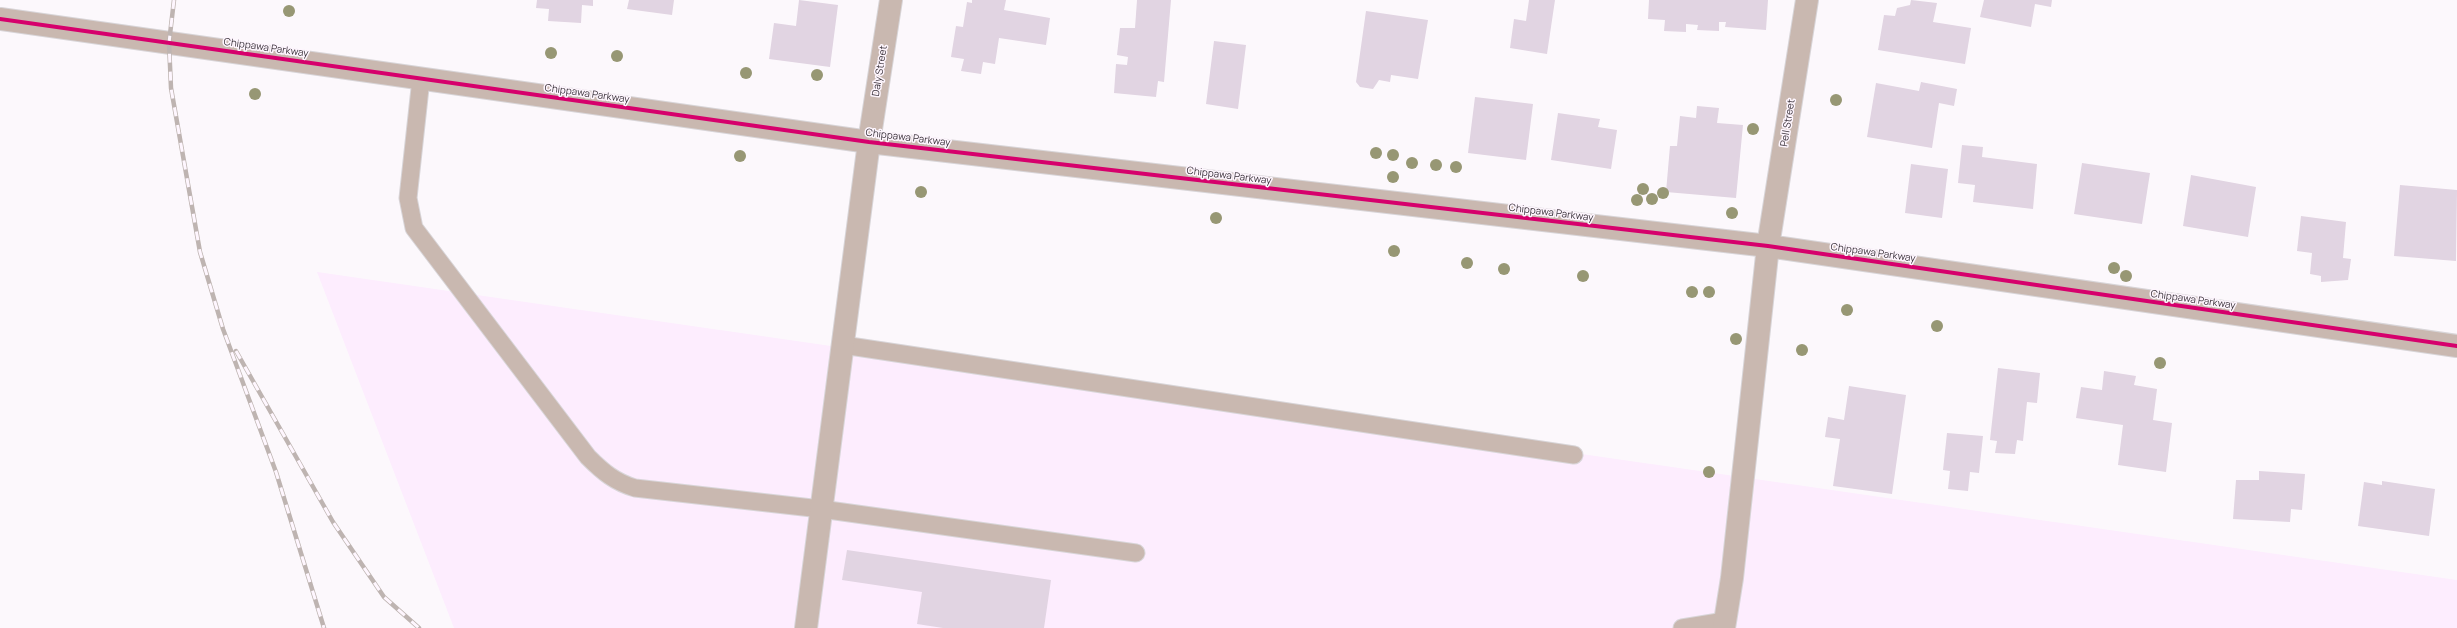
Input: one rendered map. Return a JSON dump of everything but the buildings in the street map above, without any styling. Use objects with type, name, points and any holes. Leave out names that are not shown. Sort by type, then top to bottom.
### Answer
[{"type":"street","name":"Daly Street","points":[[806,628],[869,142],[891,0]]},
{"type":"street","name":"Pell Street","points":[[1724,624],[1732,578],[1768,246],[1807,0]]},
{"type":"street","name":"Chippawa Parkway","points":[[0,19],[869,142],[1768,246],[2457,346]]},
{"type":"lane","points":[[421,78],[408,198],[414,228],[588,457],[602,471],[618,483],[635,488],[821,509],[1136,553]]},
{"type":"lane","points":[[843,345],[1574,455]]},
{"type":"lane","points":[[1682,628],[1724,624]]},
{"type":"shaded area","points":[[317,272],[2457,580],[2457,628],[454,628]]},
{"type":"railway","points":[[174,0],[169,43],[171,88],[200,252],[223,329],[276,472],[324,628]]},
{"type":"railway","points":[[236,351],[333,522],[384,597],[419,628]]},
{"type":"cycle path","points":[[0,19],[869,142],[1768,246],[2457,346]]}]
